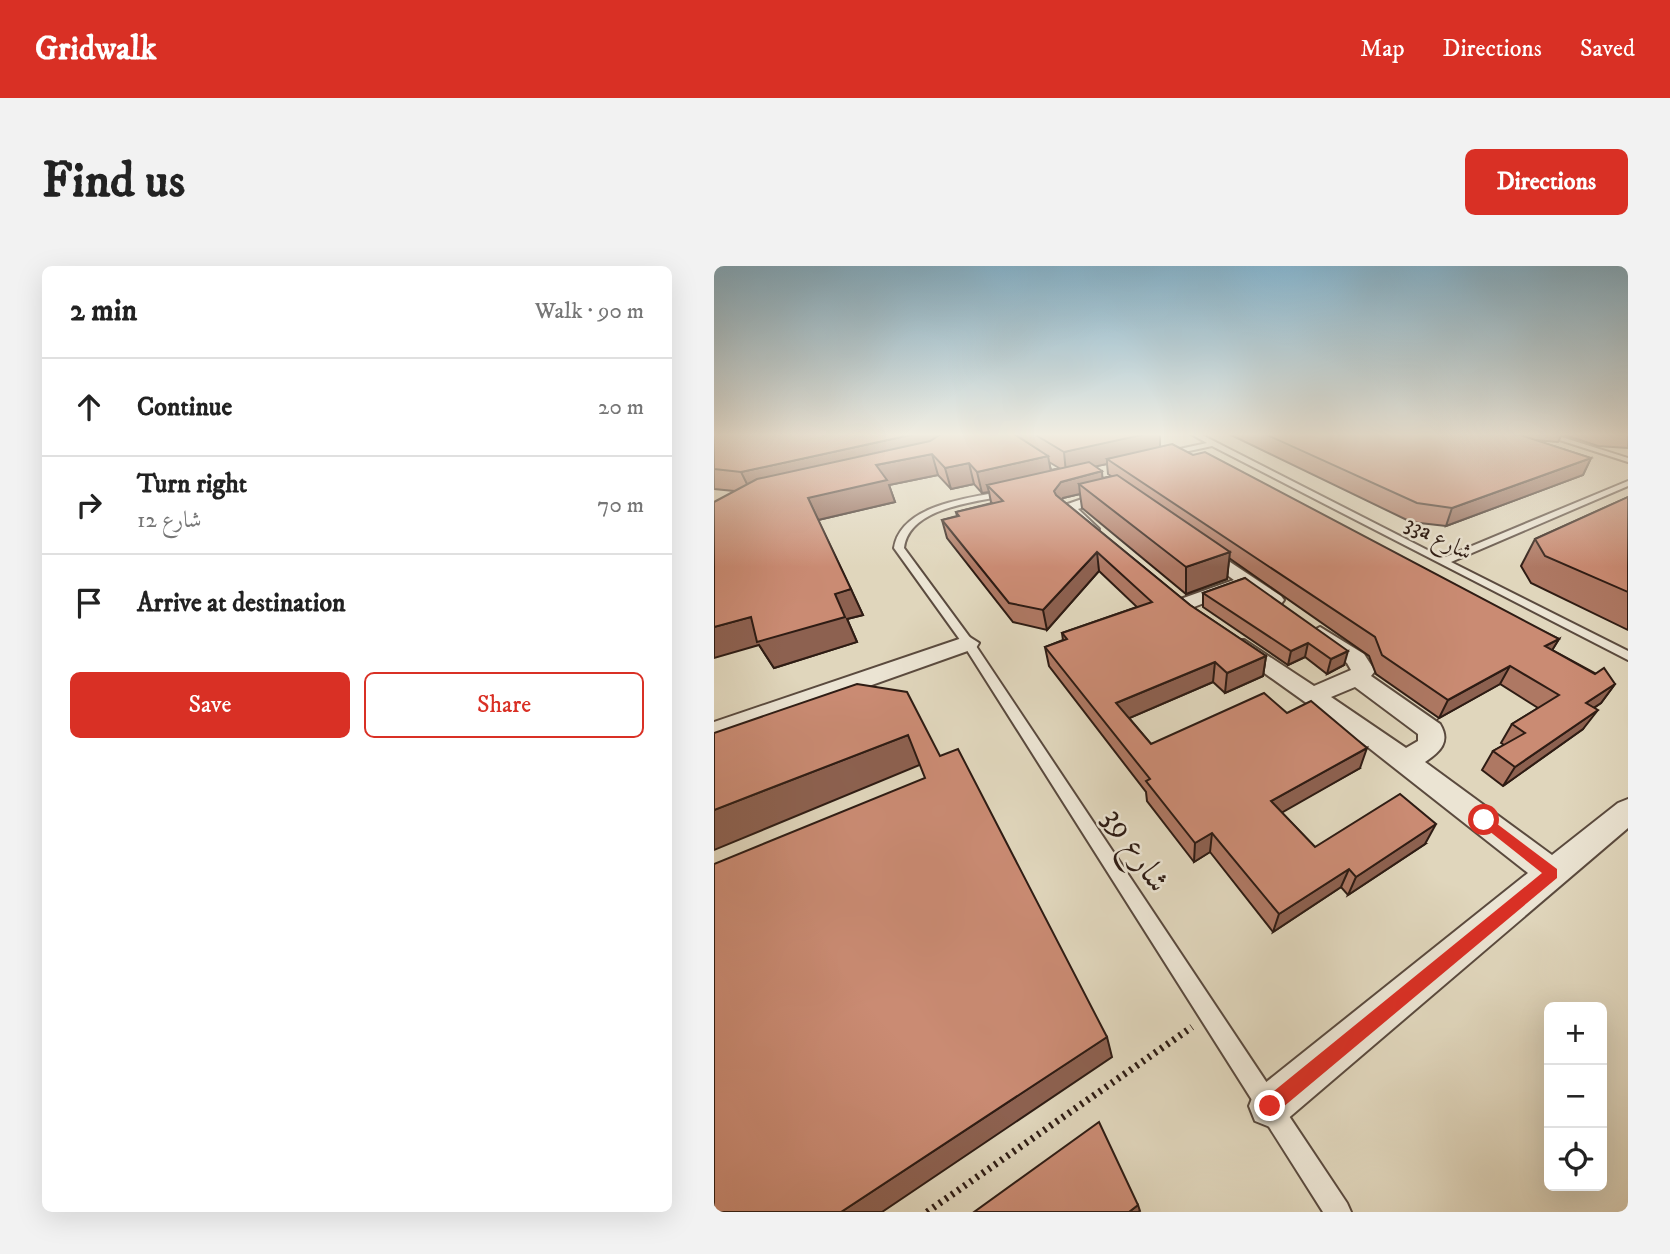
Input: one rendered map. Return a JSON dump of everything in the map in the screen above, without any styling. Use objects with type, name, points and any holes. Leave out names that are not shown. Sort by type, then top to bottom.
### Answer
[{"type":"street","points":[[1109,544],[1066,507],[1118,489]]},
{"type":"street","points":[[1184,536],[1360,663],[1363,671],[1357,677],[1312,695]]},
{"type":"street","points":[[1199,618],[1248,581]]},
{"type":"street","points":[[1161,587],[1199,618],[1405,762],[1552,873]]},
{"type":"street","points":[[720,728],[968,643]]},
{"type":"street","points":[[1357,677],[1431,730],[1430,745],[1405,762]]},
{"type":"street","points":[[1270,1106],[1628,811]]},
{"type":"lane","name":"33a شارع","points":[[1280,478],[1628,656]]},
{"type":"lane","points":[[1444,561],[1628,483]]},
{"type":"lane","name":"شارع 39","points":[[1013,491],[938,509],[912,523],[899,538],[899,548],[968,643],[1338,1212]]},
{"type":"path","points":[[927,1212],[1210,1014]]},
{"type":"building","points":[[1017,478],[1075,478],[1061,482],[1054,491],[1056,495],[1190,605],[1266,656],[1227,673],[1215,662],[1116,703],[1151,744],[1264,693],[1287,713],[1311,701],[1367,748],[1271,801],[1315,847],[1400,794],[1436,824],[1356,877],[1349,869],[1279,914],[1212,833],[1195,843],[1146,781],[1150,779],[1045,647],[1067,639],[1062,633],[1152,602],[1097,552],[1043,610],[1009,603],[942,520],[959,516],[956,512],[1003,501],[987,485]]},
{"type":"building","points":[[1104,478],[1122,478],[1230,552],[1186,567],[1079,484]]},
{"type":"building","points":[[1136,478],[1254,478],[1559,639],[1545,646],[1595,674],[1604,668],[1615,684],[1586,703],[1598,710],[1515,767],[1493,751],[1525,733],[1512,724],[1559,695],[1510,666],[1448,700],[1382,655],[1375,637]]},
{"type":"building","points":[[1362,478],[1535,478],[1452,508],[1417,503]]},
{"type":"building","points":[[757,479],[887,480],[808,498],[851,589],[835,594],[845,617],[757,642],[751,617],[714,627],[714,502]]},
{"type":"building","points":[[1628,497],[1628,592],[1545,556],[1535,539]]},
{"type":"building","points":[[1245,578],[1348,651],[1331,659],[1308,643],[1291,651],[1203,593]]},
{"type":"building","points":[[857,684],[907,692],[940,756],[958,749],[1107,1037],[841,1212],[714,1212],[714,864],[925,778],[908,735],[714,810],[714,733]]},
{"type":"building","points":[[1099,1122],[1138,1205],[1129,1212],[974,1212]]},
{"type":"route","points":[[1270,1106],[1552,873],[1484,820]]}]
